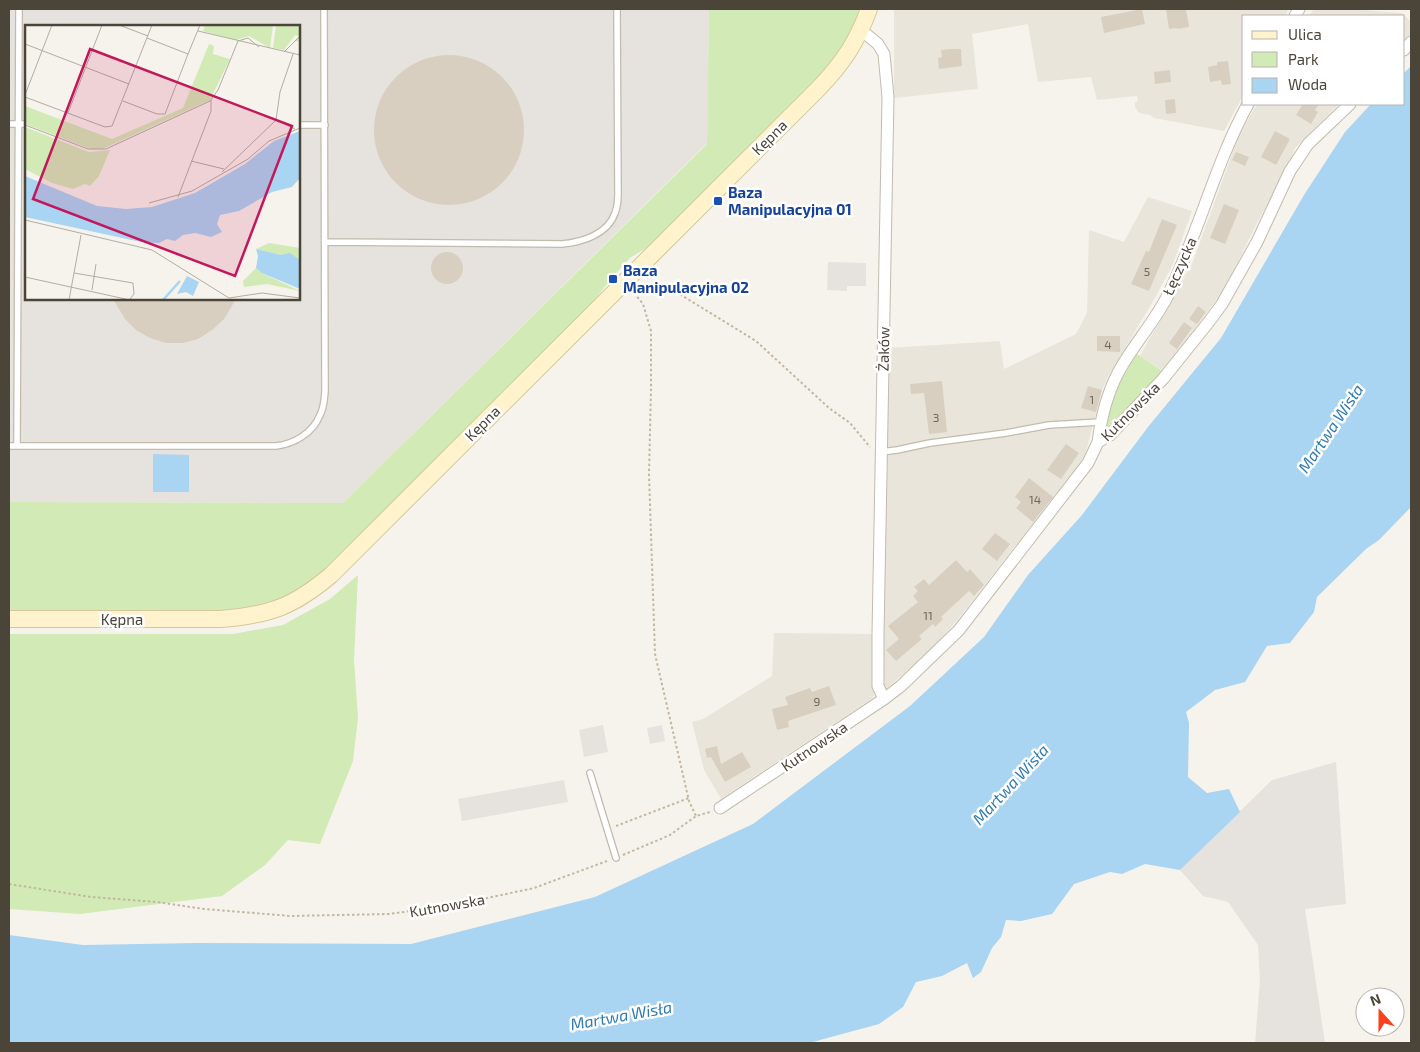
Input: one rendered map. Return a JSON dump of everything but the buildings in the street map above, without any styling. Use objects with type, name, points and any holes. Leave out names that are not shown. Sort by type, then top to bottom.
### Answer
[{"type":"street","points":[[861,30],[869,9]]},
{"type":"street","name":"Kępna","points":[[9,619],[220,619],[249,617],[276,610],[295,601],[314,588],[331,575],[627,284],[830,76],[848,53],[861,30]]},
{"type":"street","name":"Żaków","points":[[861,30],[878,44],[884,54],[888,97],[878,677],[878,686],[884,699]]},
{"type":"street","name":"Łęczycka","points":[[1098,442],[1104,406],[1118,373],[1168,295],[1235,127],[1247,105]]},
{"type":"street","name":"Kutnowska","points":[[720,808],[884,699],[901,686],[959,630],[1088,463],[1098,442],[1110,435],[1156,386],[1208,323],[1222,304],[1257,242],[1290,171],[1308,144],[1349,105]]},
{"type":"lane","points":[[17,446],[19,9]]},
{"type":"lane","points":[[9,446],[276,446],[284,445],[299,438],[316,422],[324,400],[326,242],[324,9]]},
{"type":"lane","points":[[326,242],[562,244],[586,240],[603,229],[615,214],[618,193],[616,9]]},
{"type":"lane","points":[[9,124],[25,124]]},
{"type":"lane","points":[[300,125],[324,125]]},
{"type":"lane","points":[[881,452],[930,443],[1006,433],[1049,424],[1100,422]]},
{"type":"lane","points":[[590,773],[616,858]]},
{"type":"path","points":[[627,284],[650,284],[673,290],[756,340],[829,408],[850,423],[872,449],[881,452]]},
{"type":"path","points":[[627,284],[643,304],[651,332],[649,474],[655,654],[688,798],[696,816]]},
{"type":"path","points":[[607,830],[688,798]]},
{"type":"path","name":"Kutnowska","points":[[9,884],[91,897],[291,916],[389,914],[455,905],[534,888],[616,858],[670,835],[696,816],[720,808]]},
{"type":"shaded area","points":[[9,9],[709,9],[707,143],[343,503],[9,502]]},
{"type":"shaded area","points":[[894,9],[1288,9],[1286,15],[1242,15],[1242,98],[1224,131],[1154,118],[1138,112],[1135,107],[1135,102],[1138,101],[1137,96],[1097,100],[1091,77],[1038,82],[1028,24],[972,34],[978,89],[894,98]]},
{"type":"shaded area","points":[[1314,9],[1349,9],[1402,13],[1404,15],[1310,15]]},
{"type":"shaded area","points":[[1405,16],[1411,22],[1411,35],[1405,42]]},
{"type":"shaded area","points":[[1256,105],[1338,105],[1295,148],[1287,170],[1258,221],[1225,288],[1175,356],[1162,370],[1140,356],[1192,264],[1239,135]]},
{"type":"shaded area","points":[[1148,197],[1192,211],[1173,264],[1102,390],[1085,456],[959,618],[933,648],[886,689],[882,685],[888,348],[1000,341],[1004,369],[1076,334],[1087,313],[1089,230],[1124,242]]},
{"type":"shaded area","points":[[828,262],[866,263],[866,286],[847,286],[847,291],[827,290]]},
{"type":"shaded area","points":[[774,633],[875,634],[874,697],[721,799],[704,770],[692,722],[703,719],[772,676]]},
{"type":"shaded area","points":[[603,725],[608,752],[584,757],[579,730]]},
{"type":"shaded area","points":[[662,725],[665,741],[650,744],[647,728]]},
{"type":"shaded area","points":[[1336,762],[1346,904],[1305,909],[1325,1043],[1255,1043],[1260,980],[1258,945],[1228,902],[1203,896],[1180,870],[1272,780]]},
{"type":"shaded area","points":[[564,780],[568,802],[462,821],[458,799]]},
{"type":"green space","points":[[709,9],[863,9],[846,45],[817,80],[646,248],[630,258],[591,304],[337,559],[308,585],[277,602],[238,611],[9,612],[9,502],[343,503],[707,144]]},
{"type":"green space","points":[[1137,354],[1164,372],[1110,431],[1105,432],[1103,430],[1112,399]]},
{"type":"green space","points":[[358,575],[354,660],[358,718],[353,761],[320,844],[288,840],[265,865],[222,896],[80,914],[9,909],[9,634],[233,634],[283,625],[330,599]]},
{"type":"water","name":"Martwa Wisła","points":[[1411,66],[1411,507],[1379,540],[1366,549],[1317,597],[1314,612],[1290,643],[1267,646],[1245,682],[1215,690],[1186,712],[1189,723],[1188,777],[1207,793],[1229,789],[1240,812],[1180,870],[1145,864],[1122,874],[1110,872],[1074,884],[1052,914],[1021,921],[1006,920],[1001,937],[992,948],[981,972],[973,978],[967,963],[942,976],[916,982],[903,1007],[879,1024],[809,1043],[9,1043],[9,935],[83,945],[198,943],[411,944],[595,897],[753,824],[910,706],[984,637],[1028,575],[1082,515],[1148,427],[1221,338],[1304,195],[1345,132],[1370,105],[1405,105],[1405,72]]},
{"type":"water","points":[[153,454],[189,455],[189,492],[153,492]]},
{"type":"place","name":"Baza Manipulacyjna 01","points":[[718,201]]},
{"type":"place","name":"Baza Manipulacyjna 02","points":[[613,279]]}]
